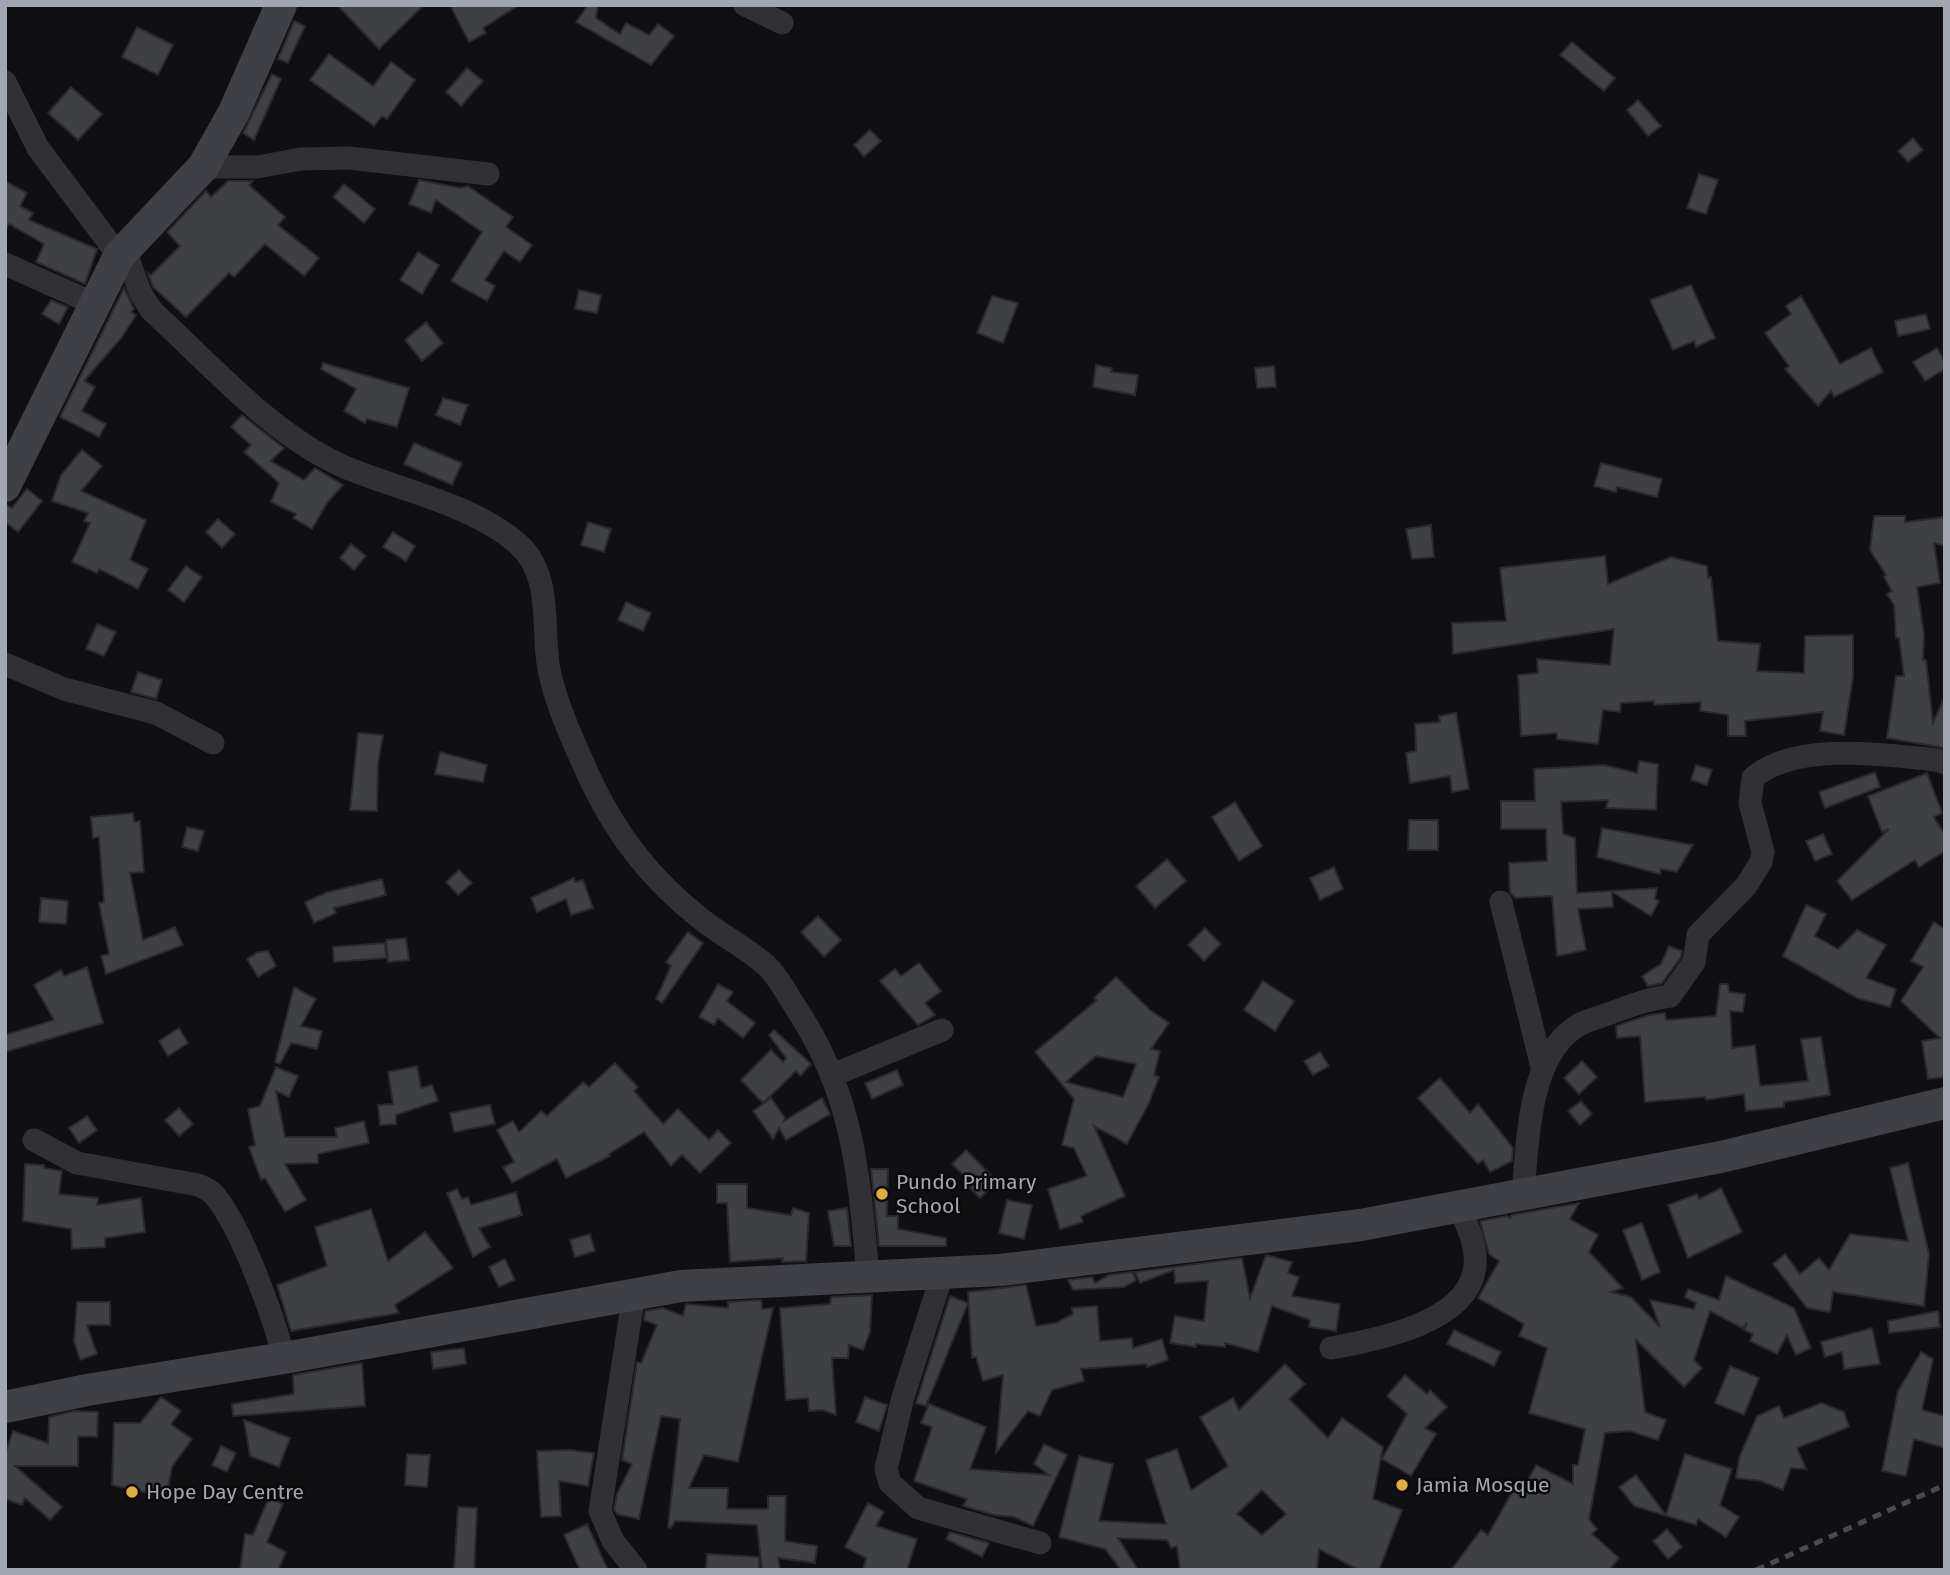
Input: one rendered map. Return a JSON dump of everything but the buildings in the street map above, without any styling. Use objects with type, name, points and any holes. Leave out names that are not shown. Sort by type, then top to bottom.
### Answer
[{"type":"street","points":[[5,486],[122,253],[204,167],[234,112],[281,5]]},
{"type":"street","points":[[745,5],[782,23]]},
{"type":"street","points":[[5,82],[38,148],[122,253],[151,310],[292,436],[340,465],[421,492],[486,524],[515,541],[528,555],[537,573],[547,618],[549,670],[579,751],[614,826],[634,856],[661,886],[768,968],[809,1027],[832,1075],[845,1109],[855,1150],[868,1275]]},
{"type":"street","points":[[204,167],[257,167],[301,159],[349,158],[488,174]]},
{"type":"street","points":[[5,264],[95,304]]},
{"type":"street","points":[[5,664],[64,690],[156,713],[213,743]]},
{"type":"street","points":[[1523,1192],[1529,1131],[1542,1067],[1559,1041],[1574,1027],[1646,999],[1670,996],[1694,962],[1698,935],[1746,886],[1761,863],[1763,852],[1750,803],[1753,778],[1763,769],[1836,752],[1945,763]]},
{"type":"street","points":[[1500,902],[1542,1067]]},
{"type":"street","points":[[832,1075],[942,1030]]},
{"type":"street","points":[[5,1407],[87,1390],[284,1359],[681,1286],[1000,1270],[1361,1225],[1460,1208],[1523,1192],[1721,1157],[1945,1103]]},
{"type":"street","points":[[34,1140],[77,1163],[198,1185],[215,1195],[262,1292],[275,1323],[284,1359]]},
{"type":"street","points":[[1331,1348],[1423,1323],[1453,1307],[1472,1281],[1476,1263],[1460,1208]]},
{"type":"street","points":[[943,1272],[903,1397],[886,1469],[890,1483],[918,1508],[1040,1543]]},
{"type":"street","points":[[634,1294],[600,1511],[613,1541],[636,1570]]},
{"type":"railway","points":[[1756,1570],[1945,1485]]},
{"type":"place","name":"Pundo Primary School","points":[[882,1194]]},
{"type":"place","name":"Jamia Mosque","points":[[1402,1485]]},
{"type":"place","name":"Hope Day Centre","points":[[132,1492]]}]
